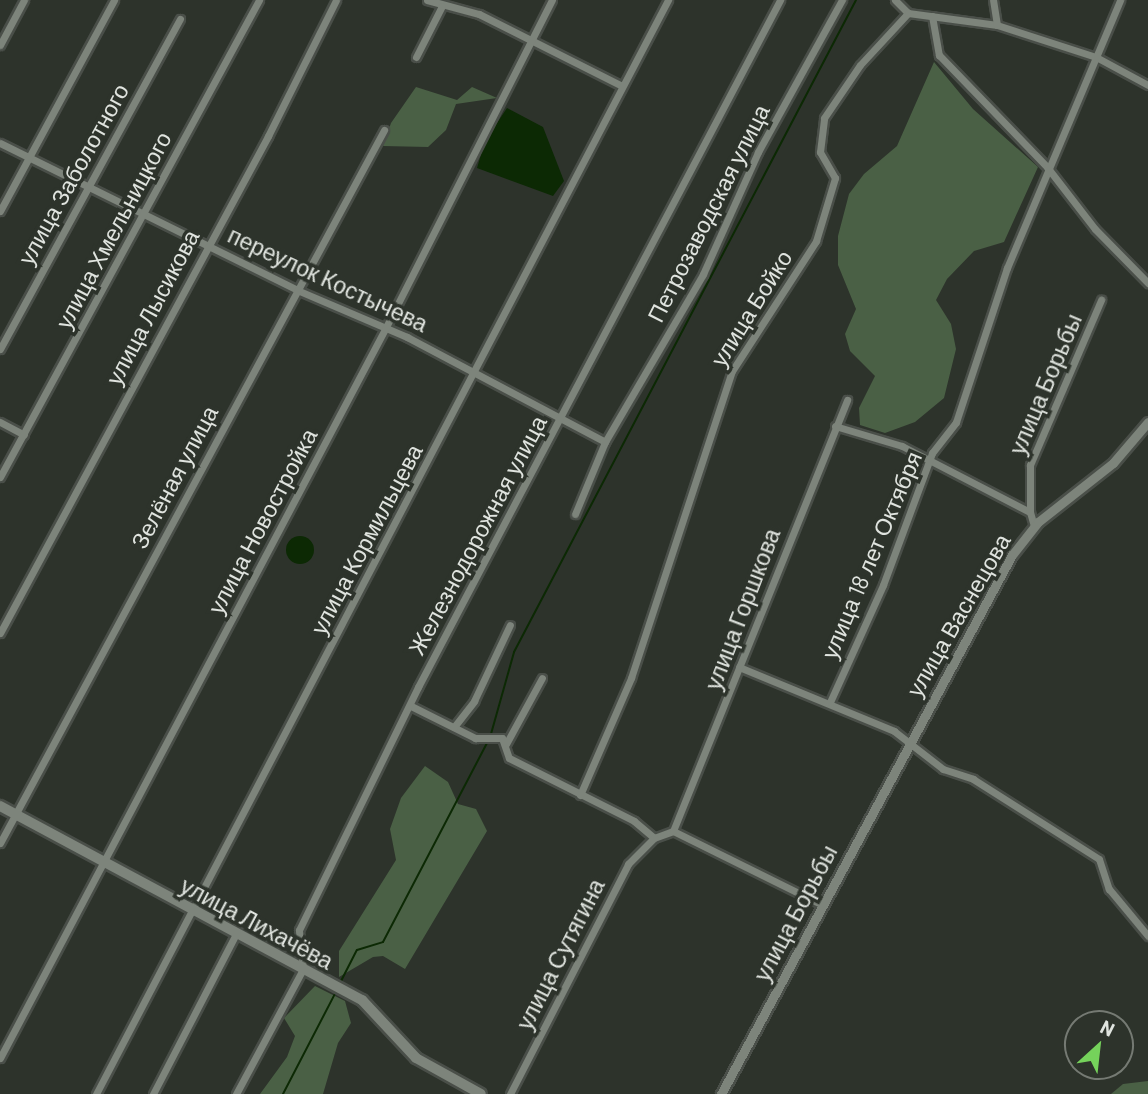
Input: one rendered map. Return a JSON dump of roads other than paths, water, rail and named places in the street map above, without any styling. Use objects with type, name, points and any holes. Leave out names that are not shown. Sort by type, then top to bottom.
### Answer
[{"type":"main road","name":"улица Лихачёва","points":[[0,806],[362,1000],[416,1058],[481,1094]]},
{"type":"street","points":[[0,45],[24,0]]},
{"type":"street","points":[[0,211],[114,0]]},
{"type":"street","name":"улица Хмельницкого","points":[[0,477],[259,0]]},
{"type":"street","name":"улица Лысикова","points":[[0,633],[337,0]]},
{"type":"street","points":[[427,0],[479,14],[622,86]]},
{"type":"street","name":"улица Новостройка","points":[[0,1058],[385,329],[552,0]]},
{"type":"street","name":"улица Кормильцева","points":[[96,1094],[668,0]]},
{"type":"street","name":"Железнодорожная улица","points":[[303,969],[299,930],[411,706],[780,0]]},
{"type":"street","name":"Петрозаводская улица","points":[[575,514],[606,442],[703,274],[758,152],[842,0]]},
{"type":"street","points":[[895,0],[908,13],[997,25],[1096,57],[1148,86]]},
{"type":"street","points":[[993,0],[997,25]]},
{"type":"street","name":"улица 18 лет Октября","points":[[830,702],[883,585],[929,462],[956,422],[1007,268],[1047,167],[1070,122],[1120,0]]},
{"type":"street","points":[[416,57],[442,6]]},
{"type":"street","name":"улица Бойко","points":[[580,795],[631,678],[732,371],[816,240],[835,178],[820,152],[824,118],[860,65],[908,13]]},
{"type":"street","points":[[932,16],[939,55],[1047,167],[1095,229],[1148,283]]},
{"type":"street","name":"улица Заболотного","points":[[0,349],[180,19]]},
{"type":"street","name":"Зелёная улица","points":[[0,843],[384,131]]},
{"type":"street","name":"переулок Костычева","points":[[0,143],[297,290],[475,371],[606,442]]},
{"type":"street","name":"улица Борьбы","points":[[1034,526],[1030,512],[1030,465],[1038,440],[1101,300]]},
{"type":"street","name":"улица Горшкова","points":[[673,831],[847,400]]},
{"type":"street","points":[[0,422],[24,435]]},
{"type":"street","name":"улица Васнецова","points":[[905,747],[1012,555],[1034,526],[1113,463],[1148,422]]},
{"type":"street","points":[[835,426],[902,446],[1030,512]]},
{"type":"street","points":[[454,727],[474,701],[510,625]]},
{"type":"street","points":[[739,667],[830,702],[894,731],[905,747],[943,769],[972,779],[1099,859],[1109,889],[1148,936]]},
{"type":"street","points":[[506,744],[542,678]]},
{"type":"street","points":[[411,706],[475,738],[502,738],[509,758],[634,821],[654,838],[673,831],[821,904]]},
{"type":"street","name":"улица Борьбы","points":[[721,1094],[905,747]]},
{"type":"street","name":"улица Сутягина","points":[[510,1094],[628,864],[654,838]]},
{"type":"street","points":[[153,1094],[236,934]]},
{"type":"street","points":[[236,1094],[303,969]]},
{"type":"waterway","points":[[491,734],[514,652],[856,0]]},
{"type":"waterway","points":[[339,985],[357,950],[383,942],[489,739]]},
{"type":"waterway","points":[[283,1094],[337,990]]}]
